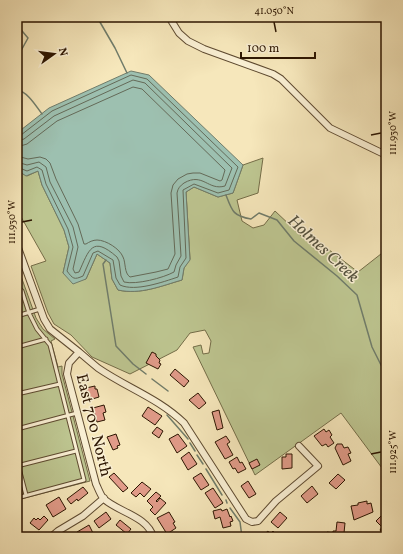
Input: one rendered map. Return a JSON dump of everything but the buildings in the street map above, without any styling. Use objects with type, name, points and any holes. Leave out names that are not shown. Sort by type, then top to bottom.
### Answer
[{"type":"street","points":[[169,17],[179,33],[188,41],[204,49],[273,74],[281,79],[330,128],[386,155]]},
{"type":"street","name":"East 700 North","points":[[17,245],[44,319],[50,329],[79,352],[69,363],[67,374],[96,484],[104,498],[137,518],[152,532],[153,537]]},
{"type":"street","points":[[79,352],[99,368],[173,413],[184,423],[246,520],[252,522],[258,521],[276,501],[318,466],[299,446]]},
{"type":"street","points":[[51,537],[83,516],[104,498]]},
{"type":"lane","points":[[17,498],[84,480],[50,345],[37,329],[29,313],[22,291],[18,286]]},
{"type":"lane","points":[[17,316],[40,309]]},
{"type":"lane","points":[[17,347],[46,339]]},
{"type":"lane","points":[[17,394],[60,384]]},
{"type":"lane","points":[[17,429],[78,413]]},
{"type":"lane","points":[[18,466],[76,451]]},
{"type":"lane","points":[[17,461],[26,496]]},
{"type":"green space","points":[[263,158],[258,193],[237,200],[242,221],[253,228],[264,225],[275,211],[310,244],[320,243],[358,272],[386,250],[386,477],[382,468],[341,413],[255,475],[193,347],[201,345],[203,354],[209,353],[211,341],[205,330],[190,333],[177,350],[130,374],[92,357],[71,335],[54,324],[48,313],[31,266],[46,261],[20,215],[17,205],[17,170],[27,176],[38,171],[42,185],[64,230],[69,247],[63,273],[86,279],[97,254],[110,263],[112,279],[118,290],[142,291],[182,280],[184,268],[190,259],[186,192],[194,187],[218,197],[233,193],[243,165]]},
{"type":"green space","points":[[17,265],[36,318],[43,329],[55,339],[51,341],[58,367],[62,366],[62,374],[90,481],[17,500]]},
{"type":"water","points":[[131,71],[149,75],[243,165],[233,193],[218,197],[194,187],[186,192],[190,260],[184,268],[182,280],[142,291],[118,290],[112,279],[110,263],[97,254],[86,279],[73,284],[63,273],[69,247],[64,230],[42,185],[38,171],[26,176],[17,170],[17,133],[49,108]]},
{"type":"waterway","points":[[97,17],[115,48],[127,73]]},
{"type":"waterway","name":"Holmes Creek","points":[[17,25],[28,38],[17,58]]},
{"type":"waterway","name":"Holmes Creek","points":[[17,90],[28,96],[42,114]]},
{"type":"waterway","name":"Holmes Creek","points":[[226,195],[232,209],[240,216],[251,219],[259,213],[277,220],[294,241],[337,276],[357,295],[372,347],[386,375]]},
{"type":"waterway","points":[[106,260],[103,264],[116,346],[133,364],[146,374]]},
{"type":"waterway","points":[[152,379],[168,391]]},
{"type":"waterway","points":[[167,415],[188,439]]},
{"type":"waterway","points":[[190,443],[195,451]]},
{"type":"waterway","points":[[197,455],[203,464]]},
{"type":"waterway","points":[[206,469],[222,495]]},
{"type":"waterway","points":[[230,508],[240,522],[242,537]]}]
